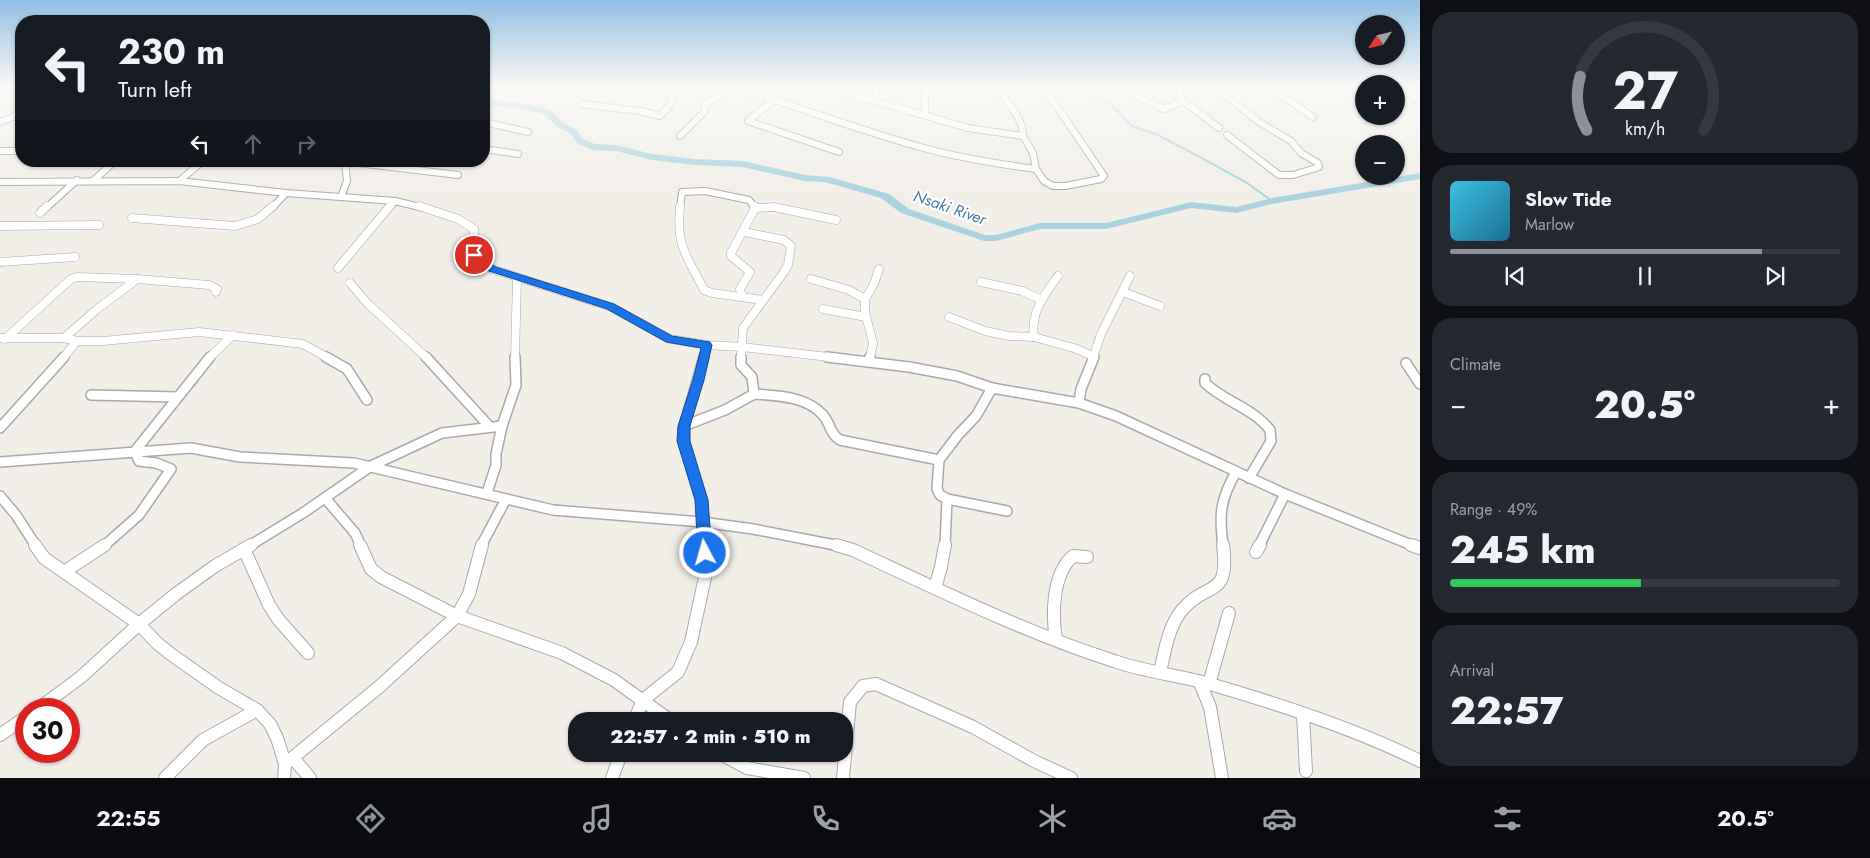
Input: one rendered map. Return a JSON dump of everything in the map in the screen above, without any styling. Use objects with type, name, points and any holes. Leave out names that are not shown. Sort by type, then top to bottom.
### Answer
[{"type":"street","points":[[680,136],[694,122]]},
{"type":"street","points":[[752,122],[839,152]]},
{"type":"street","points":[[846,122],[923,148],[980,161],[1036,169]]},
{"type":"street","points":[[952,122],[973,129],[1022,136]]},
{"type":"street","points":[[1020,122],[1022,136],[1033,153],[1036,169],[1044,182],[1059,186],[1088,182],[1104,177],[1067,122]]},
{"type":"street","points":[[1211,122],[1219,128]]},
{"type":"street","points":[[1227,135],[1279,176],[1293,175],[1319,167],[1318,163],[1301,153],[1291,141],[1260,122]]},
{"type":"street","points":[[490,123],[528,132]]},
{"type":"street","points":[[490,150],[518,154]]},
{"type":"street","points":[[0,151],[15,151]]},
{"type":"street","points":[[94,180],[108,167]]},
{"type":"street","points":[[179,180],[195,167]]},
{"type":"street","points":[[341,196],[347,181],[346,167]]},
{"type":"street","points":[[399,167],[458,175]]},
{"type":"street","points":[[40,213],[77,180]]},
{"type":"street","points":[[0,182],[179,180],[286,193],[395,201],[470,224],[474,229],[474,255],[478,261],[492,269],[611,307],[670,339],[707,345],[742,347],[869,362],[957,376],[992,388],[1079,403],[1116,416],[1286,494],[1420,548]]},
{"type":"street","points":[[755,208],[754,204],[748,200],[712,192],[685,190],[680,195],[678,227],[683,251],[702,286],[708,292],[762,300]]},
{"type":"street","points":[[132,218],[235,226],[244,225],[256,221],[286,193]]},
{"type":"street","points":[[338,268],[395,201]]},
{"type":"street","points":[[755,208],[774,206],[836,220]]},
{"type":"street","points":[[742,297],[740,289],[750,272],[731,256],[755,208]]},
{"type":"street","points":[[0,226],[99,225]]},
{"type":"street","points":[[744,232],[784,240],[791,246],[788,265],[743,328],[741,365],[752,377],[754,394]]},
{"type":"street","points":[[0,262],[75,257]]},
{"type":"street","points":[[869,362],[873,343],[866,317],[865,299],[874,284],[879,269]]},
{"type":"street","points":[[1034,337],[1032,324],[1042,300],[1058,276]]},
{"type":"street","points":[[1079,403],[1081,389],[1099,344],[1100,334],[1130,276]]},
{"type":"street","points":[[3,338],[71,279],[77,277],[137,279],[209,285],[217,289],[216,292]]},
{"type":"street","points":[[487,493],[496,465],[496,454],[502,426],[516,385],[514,339],[517,278]]},
{"type":"street","points":[[64,338],[96,310],[137,279]]},
{"type":"street","points":[[811,279],[849,290],[865,299]]},
{"type":"street","points":[[981,282],[1022,291],[1042,300]]},
{"type":"street","points":[[350,283],[367,303],[429,360],[489,426]]},
{"type":"street","points":[[1123,292],[1160,306]]},
{"type":"street","points":[[822,309],[866,317]]},
{"type":"street","points":[[948,317],[989,332],[1010,336],[1034,337],[1074,348],[1093,356]]},
{"type":"street","points":[[3,338],[64,338],[77,341],[103,341],[199,332],[303,344],[347,370],[367,400]]},
{"type":"street","points":[[135,451],[211,356],[233,335]]},
{"type":"street","points":[[0,428],[45,380],[77,341]]},
{"type":"street","points":[[638,712],[643,700],[666,684],[678,672],[691,642],[706,568],[702,500],[684,441],[684,426],[707,345]]},
{"type":"street","points":[[1406,363],[1420,384]]},
{"type":"street","points":[[1205,379],[1205,384],[1213,392],[1250,412],[1265,424],[1271,432],[1271,442],[1260,456],[1249,478]]},
{"type":"street","points":[[992,388],[976,416],[958,435],[939,460],[937,489],[940,495],[947,499],[1007,511]]},
{"type":"street","points":[[684,426],[725,410],[754,394],[802,400],[824,415],[831,436],[840,440],[939,460]]},
{"type":"street","points":[[91,395],[178,397]]},
{"type":"street","points":[[53,698],[81,677],[139,624],[215,566],[325,498],[371,466],[442,433],[489,426],[502,426]]},
{"type":"street","points":[[0,462],[191,448],[240,457],[371,466],[553,510],[702,522],[831,543],[853,550],[976,608],[1056,640],[1116,662],[1204,684],[1303,714],[1400,752],[1420,762]]},
{"type":"street","points":[[64,572],[102,547],[130,523],[147,506],[171,469],[156,463],[139,461],[135,451]]},
{"type":"street","points":[[1160,672],[1170,633],[1182,609],[1216,587],[1222,579],[1224,567],[1220,513],[1222,498],[1236,472]]},
{"type":"street","points":[[1256,552],[1286,494]]},
{"type":"street","points":[[0,496],[16,515],[44,558],[139,624],[158,643],[219,688],[258,710],[270,724],[289,761],[310,778]]},
{"type":"street","points":[[325,498],[355,534],[371,569],[381,577],[456,616],[562,653],[614,680],[659,712]]},
{"type":"street","points":[[284,778],[289,761],[379,687],[456,616],[469,594],[480,548],[506,499]]},
{"type":"street","points":[[935,588],[941,573],[947,499]]},
{"type":"street","points":[[244,549],[269,605],[308,652]]},
{"type":"street","points":[[1056,640],[1052,620],[1052,601],[1064,566],[1073,556],[1087,557]]},
{"type":"street","points":[[1222,778],[1210,707],[1204,684],[1229,613]]},
{"type":"street","points":[[843,778],[850,702],[863,686],[876,684],[973,727],[1034,761],[1071,778]]},
{"type":"street","points":[[164,778],[203,740],[258,710]]},
{"type":"street","points":[[1303,714],[1306,771]]},
{"type":"street","points":[[0,735],[15,725]]},
{"type":"street","points":[[612,778],[618,762]]},
{"type":"street","points":[[735,762],[746,768],[804,778]]},
{"type":"waterway","name":"Nsaki River","points":[[557,122],[574,132],[580,141],[593,147],[616,148],[652,157],[695,162],[743,164],[805,178],[826,179],[885,196],[905,211],[984,238],[996,238],[1040,226],[1106,226],[1191,205],[1236,210],[1272,201],[1420,176]]},
{"type":"waterway","points":[[1128,122],[1132,126],[1158,135],[1200,157],[1247,183],[1272,201]]},
{"type":"route","points":[[474,255],[478,261],[492,269],[611,307],[670,339],[707,345],[684,426],[684,441],[702,500],[705,553]]}]
